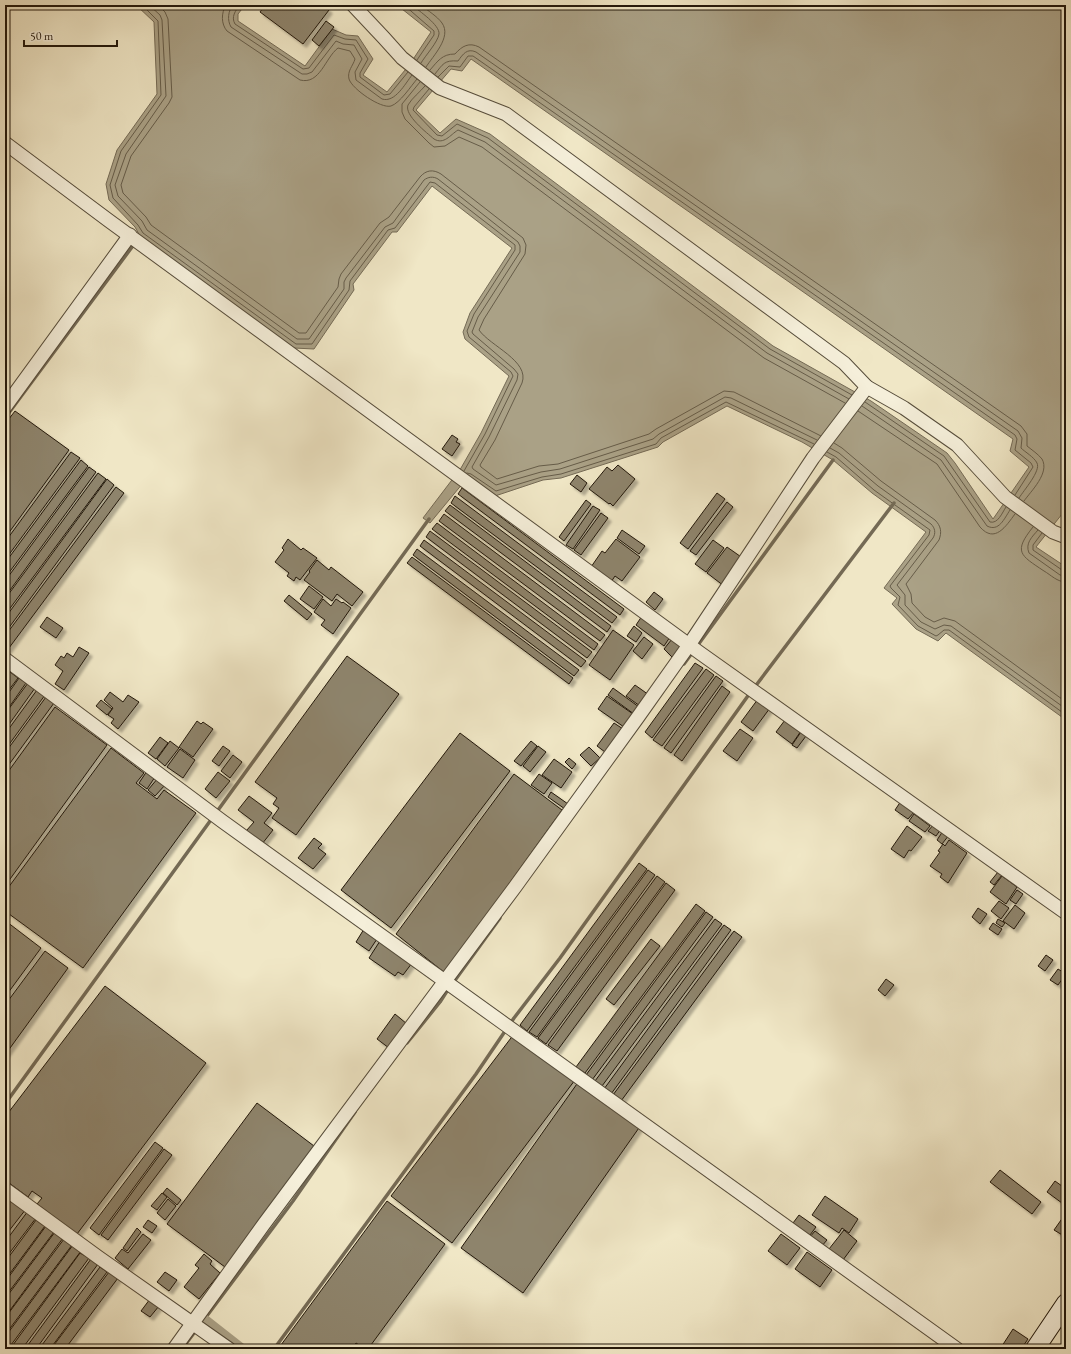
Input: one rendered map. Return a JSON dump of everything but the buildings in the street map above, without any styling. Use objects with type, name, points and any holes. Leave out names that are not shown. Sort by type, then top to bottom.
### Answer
[{"type":"main road","points":[[1035,1349],[1066,1303]]},
{"type":"street","points":[[353,5],[402,58],[440,88],[506,114],[844,363],[867,387],[904,408],[957,445],[1005,497],[1053,532],[1066,537]]},
{"type":"street","points":[[5,143],[695,649],[1066,913]]},
{"type":"street","points":[[5,407],[135,239]]},
{"type":"street","points":[[174,1349],[197,1327],[264,1224],[448,984],[515,887],[695,649],[813,458],[867,387]]},
{"type":"street","points":[[5,659],[214,815],[957,1349]]},
{"type":"street","points":[[5,1189],[229,1349]]},
{"type":"water","points":[[136,5],[245,5],[238,14],[238,21],[305,66],[332,29],[346,35],[358,36],[373,59],[363,75],[387,92],[410,64],[431,32],[397,5],[1066,5],[1066,509],[1036,547],[1063,565],[1066,569],[1066,720],[946,633],[938,641],[916,629],[892,604],[897,598],[884,588],[926,532],[872,493],[833,460],[802,442],[727,406],[663,442],[658,447],[561,478],[543,480],[495,496],[468,477],[430,523],[423,518],[461,468],[481,433],[509,376],[465,339],[463,332],[470,313],[512,248],[432,186],[397,232],[392,232],[353,284],[354,290],[314,349],[294,348],[140,236],[135,227],[109,200],[106,184],[117,150],[157,94],[154,22]],"holes":[[[471,59],[1013,439],[1010,451],[1029,467],[993,519],[947,453],[871,401],[773,346],[490,134],[456,119],[440,133],[416,110],[451,69],[462,71]]]},
{"type":"waterway","points":[[5,418],[135,243]]},
{"type":"waterway","points":[[684,664],[833,460]]},
{"type":"waterway","points":[[754,688],[894,503]]},
{"type":"waterway","points":[[5,1104],[429,519]]},
{"type":"waterway","points":[[274,1349],[476,1074],[514,1018],[560,958],[750,693]]},
{"type":"waterway","points":[[453,983],[500,918]]},
{"type":"waterway","points":[[407,1043],[440,1002],[449,988]]},
{"type":"waterway","points":[[182,1349],[293,1201],[355,1112]]},
{"type":"waterway","points":[[203,1320],[240,1349]]}]
